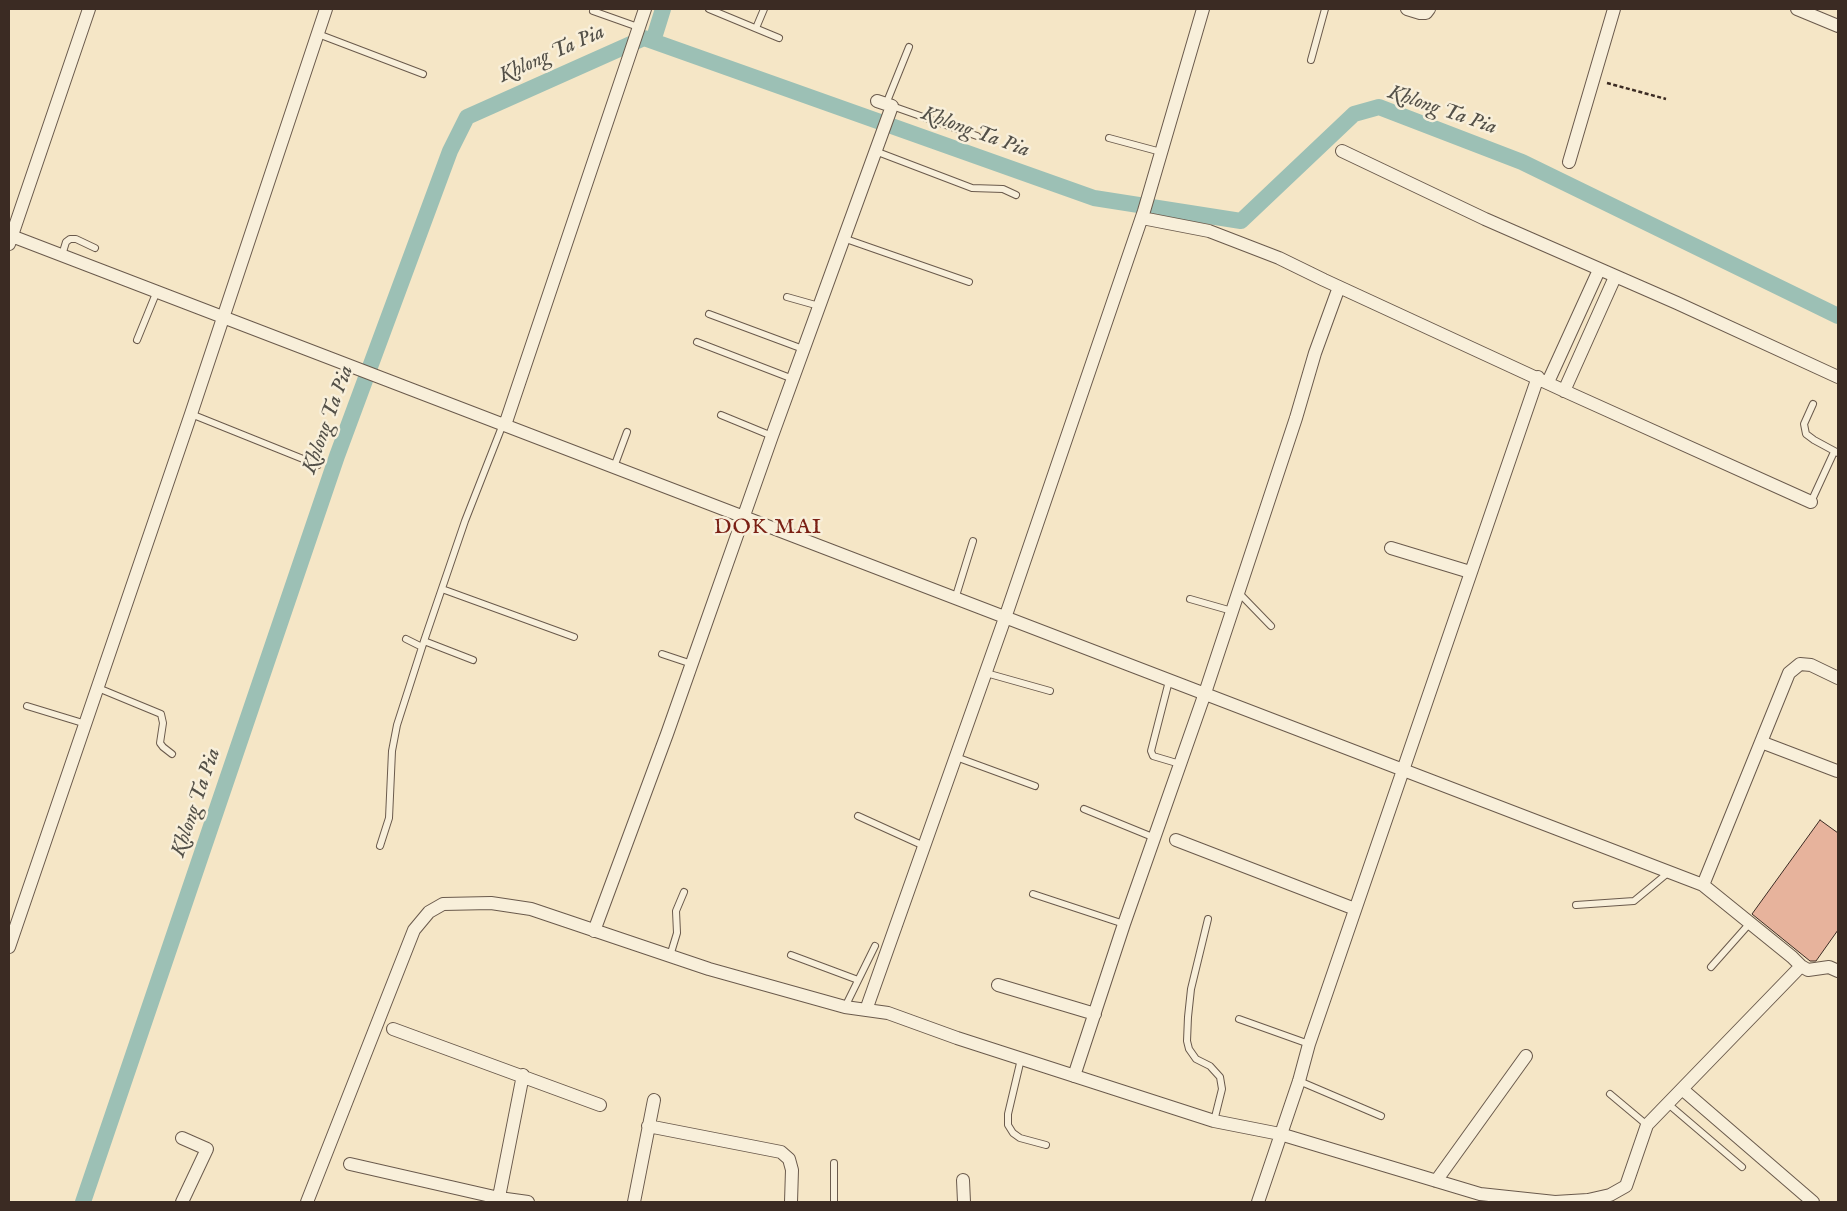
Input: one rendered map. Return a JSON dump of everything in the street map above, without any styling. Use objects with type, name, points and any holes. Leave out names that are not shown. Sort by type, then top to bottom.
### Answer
[{"type":"street","points":[[88,9],[10,238],[62,254],[157,290],[955,599],[1703,885],[1801,966],[1808,970],[1829,967],[1838,971]]},
{"type":"street","points":[[9,947],[191,414],[326,9]]},
{"type":"street","points":[[504,424],[645,9]]},
{"type":"street","points":[[866,1010],[986,673],[1143,214],[1162,155],[1203,9]]},
{"type":"street","points":[[1406,9],[1426,13],[1429,9]]},
{"type":"street","points":[[1569,162],[1614,9]]},
{"type":"street","points":[[1797,9],[1838,26]]},
{"type":"street","points":[[594,931],[692,664],[875,151],[882,131],[886,106]]},
{"type":"street","points":[[1342,151],[1485,219],[1737,330],[1838,378]]},
{"type":"street","points":[[1143,214],[1209,232],[1279,258],[1564,391],[1811,502]]},
{"type":"street","points":[[1258,1202],[1354,909],[1404,770],[1470,572],[1543,380],[1599,270]]},
{"type":"street","points":[[1564,391],[1614,277]]},
{"type":"street","points":[[1074,1076],[1124,924],[1205,693],[1339,287]]},
{"type":"street","points":[[1391,548],[1470,572]]},
{"type":"street","points":[[1703,885],[1789,673],[1800,664],[1811,666],[1838,678]]},
{"type":"street","points":[[1761,742],[1837,771]]},
{"type":"street","points":[[1176,840],[1354,909]]},
{"type":"street","points":[[307,1202],[414,930],[429,912],[443,904],[491,903],[531,910],[670,957],[845,1007],[888,1013],[1021,1059],[1214,1121],[1280,1134],[1480,1194],[1555,1202],[1588,1200],[1610,1195],[1626,1186],[1647,1125],[1801,966]]},
{"type":"street","points":[[998,985],[1095,1014]]},
{"type":"street","points":[[394,1029],[600,1105]]},
{"type":"street","points":[[1436,1181],[1526,1056]]},
{"type":"street","points":[[498,1200],[523,1075]]},
{"type":"street","points":[[1682,1089],[1813,1202]]},
{"type":"street","points":[[634,1202],[654,1100]]},
{"type":"street","points":[[648,1126],[780,1152],[789,1159],[792,1170],[791,1202]]},
{"type":"street","points":[[182,1138],[206,1149],[182,1202]]},
{"type":"street","points":[[350,1164],[498,1200],[528,1202]]},
{"type":"street","points":[[963,1180],[964,1202]]},
{"type":"lane","points":[[709,9],[779,38]]},
{"type":"lane","points":[[756,28],[764,9]]},
{"type":"lane","points":[[1311,60],[1324,9]]},
{"type":"lane","points":[[593,11],[638,28]]},
{"type":"lane","points":[[318,34],[423,74]]},
{"type":"lane","points":[[909,47],[886,106],[977,136]]},
{"type":"lane","points":[[1109,138],[1162,155]]},
{"type":"lane","points":[[875,151],[972,188],[1002,189],[1016,195]]},
{"type":"lane","points":[[843,238],[969,282]]},
{"type":"lane","points":[[62,254],[66,242],[70,239],[76,239],[95,248]]},
{"type":"lane","points":[[137,340],[157,290]]},
{"type":"lane","points":[[787,297],[819,306]]},
{"type":"lane","points":[[709,314],[803,349]]},
{"type":"lane","points":[[697,342],[793,379]]},
{"type":"lane","points":[[1811,502],[1836,452],[1806,434],[1804,424],[1813,404]]},
{"type":"lane","points":[[191,414],[318,465]]},
{"type":"lane","points":[[721,415],[772,436]]},
{"type":"lane","points":[[380,846],[389,818],[392,751],[398,725],[423,644],[465,521],[504,424]]},
{"type":"lane","points":[[614,467],[626,432]]},
{"type":"lane","points":[[955,599],[973,541]]},
{"type":"lane","points":[[442,589],[574,637]]},
{"type":"lane","points":[[1238,592],[1271,626]]},
{"type":"lane","points":[[1190,599],[1232,611]]},
{"type":"lane","points":[[406,639],[473,660]]},
{"type":"lane","points":[[662,654],[692,664]]},
{"type":"lane","points":[[986,673],[1050,692]]},
{"type":"lane","points":[[1169,681],[1151,751],[1153,756],[1180,764]]},
{"type":"lane","points":[[98,688],[161,714],[163,722],[160,742],[172,754]]},
{"type":"lane","points":[[27,706],[86,724]]},
{"type":"lane","points":[[956,757],[1035,786]]},
{"type":"lane","points":[[1084,809],[1155,838]]},
{"type":"lane","points":[[858,816],[924,846]]},
{"type":"lane","points":[[1576,904],[1634,901],[1669,872]]},
{"type":"lane","points":[[670,957],[677,933],[676,911],[684,892]]},
{"type":"lane","points":[[1033,894],[1124,924]]},
{"type":"lane","points":[[1208,919],[1192,989],[1187,1041],[1189,1049],[1196,1059],[1210,1066],[1220,1077],[1222,1089],[1214,1121]]},
{"type":"lane","points":[[1712,967],[1750,923]]},
{"type":"lane","points":[[845,1007],[875,946]]},
{"type":"lane","points":[[791,955],[858,980]]},
{"type":"lane","points":[[1239,1019],[1309,1044]]},
{"type":"lane","points":[[1021,1059],[1008,1114],[1008,1125],[1013,1133],[1020,1138],[1046,1145]]},
{"type":"lane","points":[[1298,1081],[1381,1116]]},
{"type":"lane","points":[[1610,1094],[1647,1125]]},
{"type":"lane","points":[[1667,1103],[1742,1167]]},
{"type":"lane","points":[[834,1163],[834,1202]]},
{"type":"path","points":[[1594,80],[1632,88],[1666,99]]},
{"type":"building","points":[[1820,820],[1838,833],[1838,930],[1816,961],[1810,961],[1752,914]]},
{"type":"waterway","points":[[653,41],[663,9]]},
{"type":"waterway","name":"Khlong Ta Pia","points":[[83,1202],[337,456],[450,151],[467,117],[644,38],[1094,198],[1241,221],[1354,114],[1379,107],[1522,162],[1838,316]]},
{"type":"district","name":"DOK MAI","points":[[768,528]]}]
